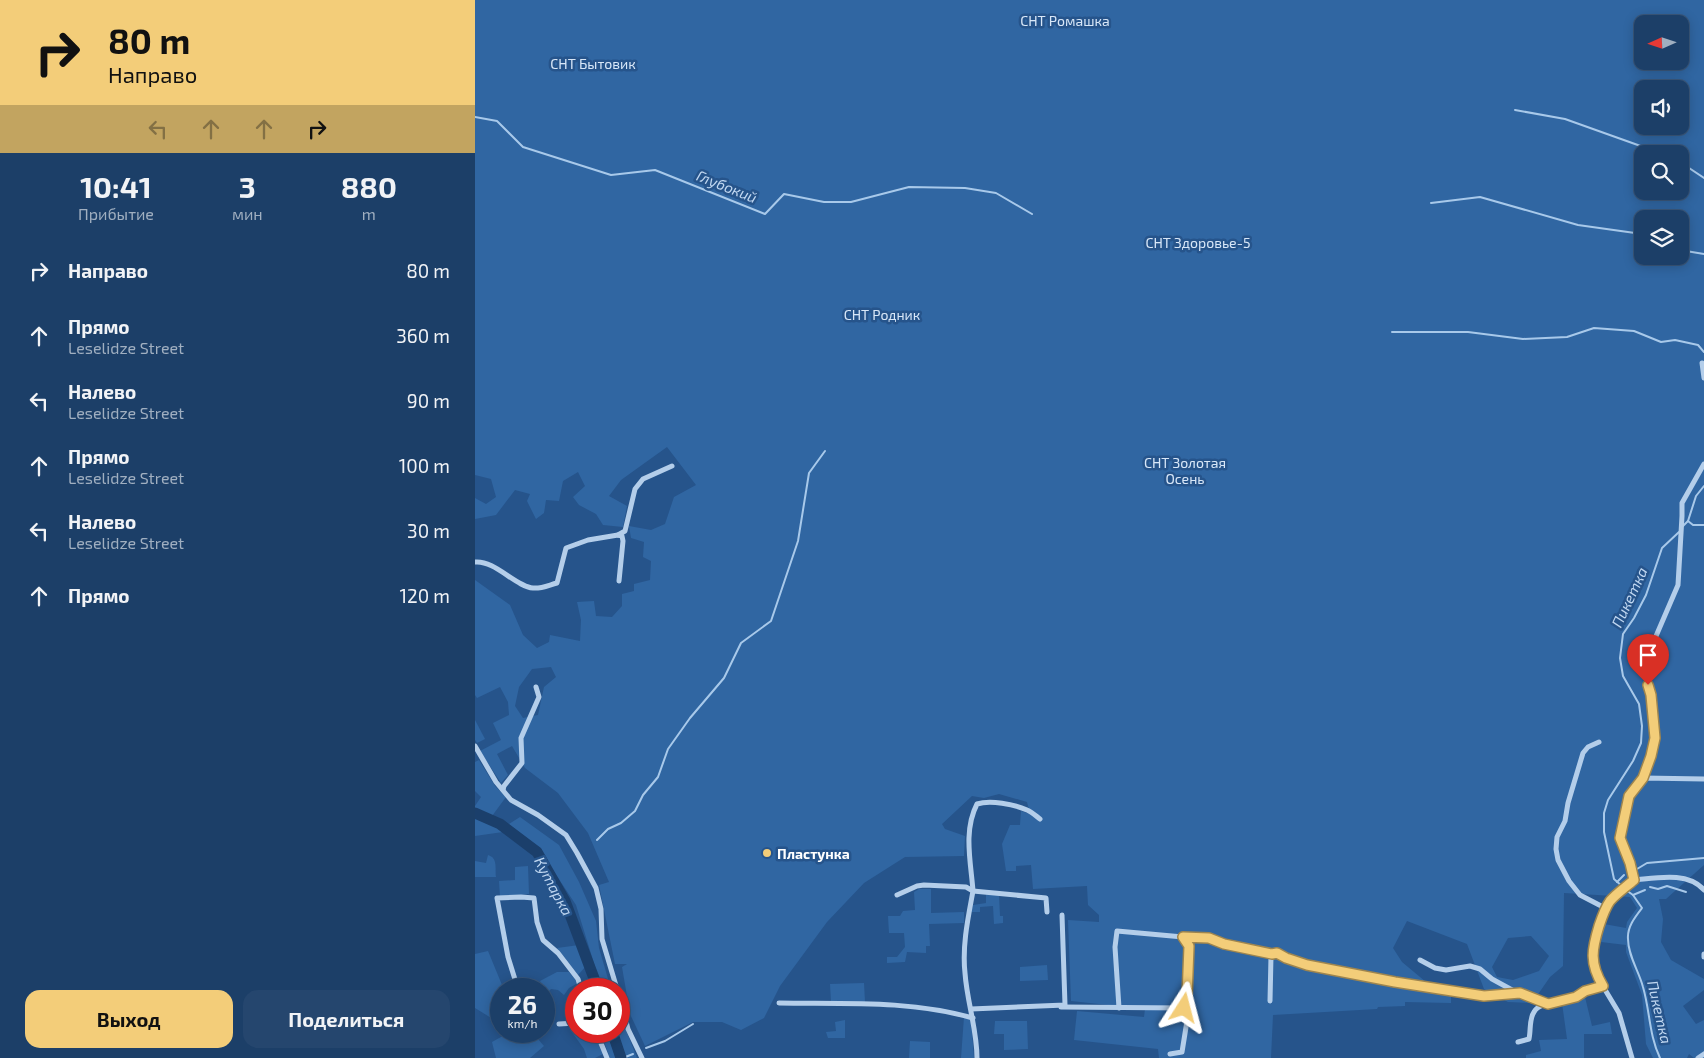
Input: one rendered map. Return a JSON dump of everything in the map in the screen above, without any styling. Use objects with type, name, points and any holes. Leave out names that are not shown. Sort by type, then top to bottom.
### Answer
[{"type":"street","points":[[1702,364],[1704,378]]},
{"type":"street","points":[[1634,880],[1630,863],[1620,838],[1629,796],[1643,778],[1655,738],[1651,695],[1645,674],[1647,657],[1678,585],[1683,516],[1682,503],[1704,464]]},
{"type":"street","points":[[475,562],[481,561],[531,588],[539,588],[557,583],[565,548],[588,540],[618,535],[625,531],[635,489],[643,479],[672,466]]},
{"type":"street","points":[[618,535],[622,536],[623,541],[619,581]]},
{"type":"street","points":[[503,790],[522,763],[521,738],[539,697],[535,687]]},
{"type":"street","points":[[1599,742],[1588,747],[1583,753],[1567,803],[1565,820],[1557,837],[1556,848],[1558,860],[1569,881],[1580,895],[1605,908]]},
{"type":"street","points":[[475,746],[496,782],[511,800],[538,815],[566,835],[577,853],[596,888],[601,909],[602,939],[614,978]]},
{"type":"street","points":[[1643,778],[1704,779]]},
{"type":"street","points":[[977,1058],[977,1045],[965,972],[966,930],[973,892],[968,831],[971,815],[977,804],[983,802],[1026,809],[1040,820]]},
{"type":"street","points":[[1632,1058],[1619,1013],[1595,973],[1593,959],[1594,944],[1605,908],[1614,897],[1634,880],[1683,878],[1697,882],[1704,890]]},
{"type":"street","points":[[897,894],[924,885],[966,887],[973,892],[1046,898],[1047,912]]},
{"type":"street","points":[[514,978],[507,957],[497,898],[521,896],[534,898],[537,922],[543,940],[558,953],[577,978]]},
{"type":"street","points":[[1061,1007],[1065,1005],[1062,915]]},
{"type":"street","points":[[1119,1008],[1115,947],[1117,931],[1209,938],[1224,944],[1272,954],[1277,953],[1307,965],[1395,982],[1484,996],[1520,993]]},
{"type":"street","points":[[1170,1054],[1182,1052],[1187,1021],[1184,1008],[1187,997],[1189,946],[1183,937]]},
{"type":"street","points":[[1270,1001],[1272,954]]},
{"type":"street","points":[[1420,960],[1435,968],[1446,970],[1469,966],[1480,969],[1492,979],[1548,1004]]},
{"type":"street","points":[[1518,1042],[1529,1039],[1531,1018],[1534,1010],[1541,1006],[1576,997],[1585,991],[1603,986]]},
{"type":"street","points":[[779,1003],[895,1005],[946,1010],[973,1018]]},
{"type":"street","points":[[971,1009],[1061,1007],[1184,1008]]},
{"type":"street","points":[[559,1024],[565,1024]]},
{"type":"street","points":[[630,1033],[642,1058]]},
{"type":"street","points":[[601,1043],[607,1058]]},
{"type":"street","points":[[1698,1058],[1704,1054]]},
{"type":"green space","points":[[475,0],[1704,0],[1704,865],[1666,899],[1659,899],[1663,919],[1661,942],[1671,960],[1704,979],[1704,990],[1683,1006],[1696,1024],[1704,1020],[1704,1058],[1694,1058],[1689,1054],[1687,1058],[1653,1058],[1646,1044],[1642,995],[1626,952],[1626,945],[1601,942],[1604,924],[1626,928],[1627,922],[1637,908],[1630,897],[1564,893],[1563,966],[1550,977],[1532,1003],[1508,1002],[1484,989],[1467,944],[1407,921],[1393,948],[1402,962],[1426,982],[1451,985],[1451,1003],[1405,1002],[1405,1006],[1378,1007],[1377,1009],[1273,1015],[1271,1058],[1159,1058],[1158,1049],[1074,1040],[1077,1011],[1144,1017],[1145,1009],[1071,1001],[1068,920],[1099,922],[1099,915],[1088,905],[1087,886],[1033,889],[1031,865],[1016,866],[1016,871],[1006,871],[1002,844],[1010,825],[1020,825],[1021,811],[1030,814],[1027,802],[999,794],[984,798],[972,796],[942,824],[945,829],[965,836],[964,856],[905,857],[864,883],[827,922],[780,986],[764,1018],[741,1030],[722,1022],[693,1022],[645,1046],[630,1014],[630,978],[624,978],[622,967],[627,964],[615,964],[599,885],[609,882],[588,833],[558,793],[525,768],[512,746],[497,754],[508,775],[501,783],[480,751],[501,740],[493,723],[509,715],[508,702],[500,687],[477,698],[475,695],[475,580],[510,605],[523,635],[537,648],[549,642],[550,635],[580,641],[581,620],[577,602],[594,601],[596,616],[612,617],[622,606],[622,594],[634,591],[634,584],[650,580],[651,561],[643,557],[644,542],[631,538],[629,526],[651,530],[665,524],[674,497],[696,485],[667,447],[621,480],[609,496],[627,506],[623,527],[603,525],[596,514],[579,505],[573,497],[585,486],[578,472],[563,481],[559,501],[546,500],[544,513],[536,519],[527,501],[530,494],[515,490],[496,515],[475,519],[475,498],[486,504],[496,497],[491,479],[475,475]],"holes":[[[551,667],[556,677],[544,687],[538,715],[523,718],[515,706],[519,687],[532,669]],[[1531,936],[1549,956],[1539,971],[1513,980],[1497,977],[1492,967],[1508,938]]]},
{"type":"green space","points":[[475,720],[485,739],[477,743],[475,740]]},
{"type":"green space","points":[[479,760],[495,786],[506,797],[492,816],[475,809],[481,797],[475,791],[475,762]]},
{"type":"green space","points":[[475,817],[500,827],[503,832],[475,836]]},
{"type":"green space","points":[[520,817],[559,845],[579,882],[596,921],[599,948],[608,978],[599,978],[576,905],[537,846],[509,824]]},
{"type":"green space","points":[[488,855],[495,861],[496,877],[475,877],[475,861],[486,863]]},
{"type":"green space","points":[[528,866],[529,894],[500,897],[499,881],[515,880],[515,867]]},
{"type":"green space","points":[[919,889],[931,889],[931,913],[964,912],[964,923],[929,924],[930,946],[926,946],[926,953],[907,952],[905,962],[887,963],[887,957],[897,957],[905,947],[904,933],[889,933],[888,916],[900,916],[903,911],[915,910],[914,892]]},
{"type":"green space","points":[[986,893],[999,895],[1000,916],[1003,916],[1003,923],[994,924],[993,906],[980,907],[980,912],[971,912],[973,905],[986,903]]},
{"type":"green space","points":[[579,945],[586,966],[578,975],[557,948]]},
{"type":"green space","points":[[488,951],[499,978],[490,978],[490,1017],[475,1008],[475,954]]},
{"type":"green space","points":[[1047,965],[1048,980],[1020,981],[1020,967]]},
{"type":"green space","points":[[557,972],[569,972],[574,978],[565,978],[564,995],[555,990],[555,978],[546,978]]},
{"type":"green space","points":[[864,983],[865,1002],[831,1002],[830,984]]},
{"type":"green space","points":[[1585,997],[1592,1026],[1610,1022],[1612,1034],[1584,1034],[1584,1058],[1526,1058],[1526,1055],[1541,1051],[1539,1040],[1567,1039],[1562,1003]]},
{"type":"green space","points":[[964,1017],[971,1019],[974,1058],[961,1058]]},
{"type":"green space","points":[[845,1020],[845,1038],[828,1038],[826,1032],[836,1031],[835,1022]]},
{"type":"green space","points":[[995,1021],[1027,1021],[1028,1049],[1004,1050],[1004,1034],[994,1034]]},
{"type":"green space","points":[[630,1040],[637,1058],[625,1058],[620,1043],[630,1043]]},
{"type":"green space","points":[[910,1041],[930,1042],[930,1058],[909,1058]]},
{"type":"green space","points":[[492,1043],[541,1043],[544,1046],[530,1058],[496,1058]]},
{"type":"green space","points":[[580,1043],[599,1043],[603,1054],[595,1058],[587,1058]]},
{"type":"green space","points":[[604,1043],[610,1043],[616,1058],[610,1058]]},
{"type":"waterway","points":[[1515,110],[1565,119],[1638,145]]},
{"type":"waterway","name":"Глубокий","points":[[475,117],[497,121],[523,147],[611,175],[655,170],[765,214],[784,194],[824,202],[851,202],[909,187],[965,188],[996,193],[1032,214]]},
{"type":"waterway","points":[[1689,168],[1704,178]]},
{"type":"waterway","points":[[1431,203],[1480,197],[1578,225],[1634,233]]},
{"type":"waterway","points":[[1689,252],[1704,254]]},
{"type":"waterway","points":[[1392,332],[1468,332],[1523,339],[1567,337],[1594,328],[1634,331],[1661,342],[1675,340],[1698,345],[1704,352]]},
{"type":"waterway","points":[[597,840],[608,829],[621,823],[635,811],[643,795],[658,777],[668,749],[690,718],[724,678],[741,643],[771,621],[798,541],[809,473],[825,451]]},
{"type":"waterway","name":"Пикетка","points":[[1683,526],[1688,521],[1696,496],[1704,486]]},
{"type":"waterway","points":[[1688,521],[1693,525],[1704,525]]},
{"type":"waterway","name":"Пикетка","points":[[1623,887],[1614,879],[1604,832],[1604,813],[1608,800],[1633,761],[1641,743],[1642,726],[1639,704],[1623,676],[1620,658],[1623,634],[1646,595],[1662,548],[1679,532]]},
{"type":"waterway","name":"Кутарка","points":[[475,813],[500,824],[537,852],[565,901],[594,978]]},
{"type":"waterway","points":[[1637,869],[1647,863],[1704,858]]},
{"type":"waterway","points":[[1617,882],[1624,875]]},
{"type":"waterway","points":[[1650,887],[1658,889],[1667,886],[1686,892]]},
{"type":"waterway","name":"Пикетка","points":[[1626,890],[1633,895],[1642,908],[1630,926],[1628,945],[1643,987],[1654,1041],[1660,1058]]},
{"type":"waterway","points":[[1633,895],[1645,890]]},
{"type":"waterway","points":[[646,1048],[665,1041],[693,1024]]},
{"type":"waterway","name":"Кутарка","points":[[616,1043],[621,1058]]},
{"type":"waterway","points":[[623,1058],[633,1054]]},
{"type":"place","name":"Пластунка","points":[[767,853]]},
{"type":"route","points":[[1184,1008],[1187,997],[1189,946],[1183,937],[1209,938],[1224,944],[1272,954],[1275,952],[1307,965],[1395,982],[1484,996],[1520,993],[1548,1004],[1576,997],[1585,991],[1603,986],[1595,973],[1593,959],[1594,944],[1605,908],[1614,897],[1634,880],[1630,863],[1620,838],[1629,796],[1643,778],[1655,738],[1651,695],[1648,685]]},
{"type":"park label","name":"СНТ Ромашка","points":[[1065,20]]},
{"type":"park label","name":"СНТ Бытовик","points":[[593,63]]},
{"type":"park label","name":"СНТ Здоровье-5","points":[[1198,242]]},
{"type":"park label","name":"СНТ Родник","points":[[882,314]]},
{"type":"park label","name":"СНТ Золотая Осень","points":[[1185,470]]}]
